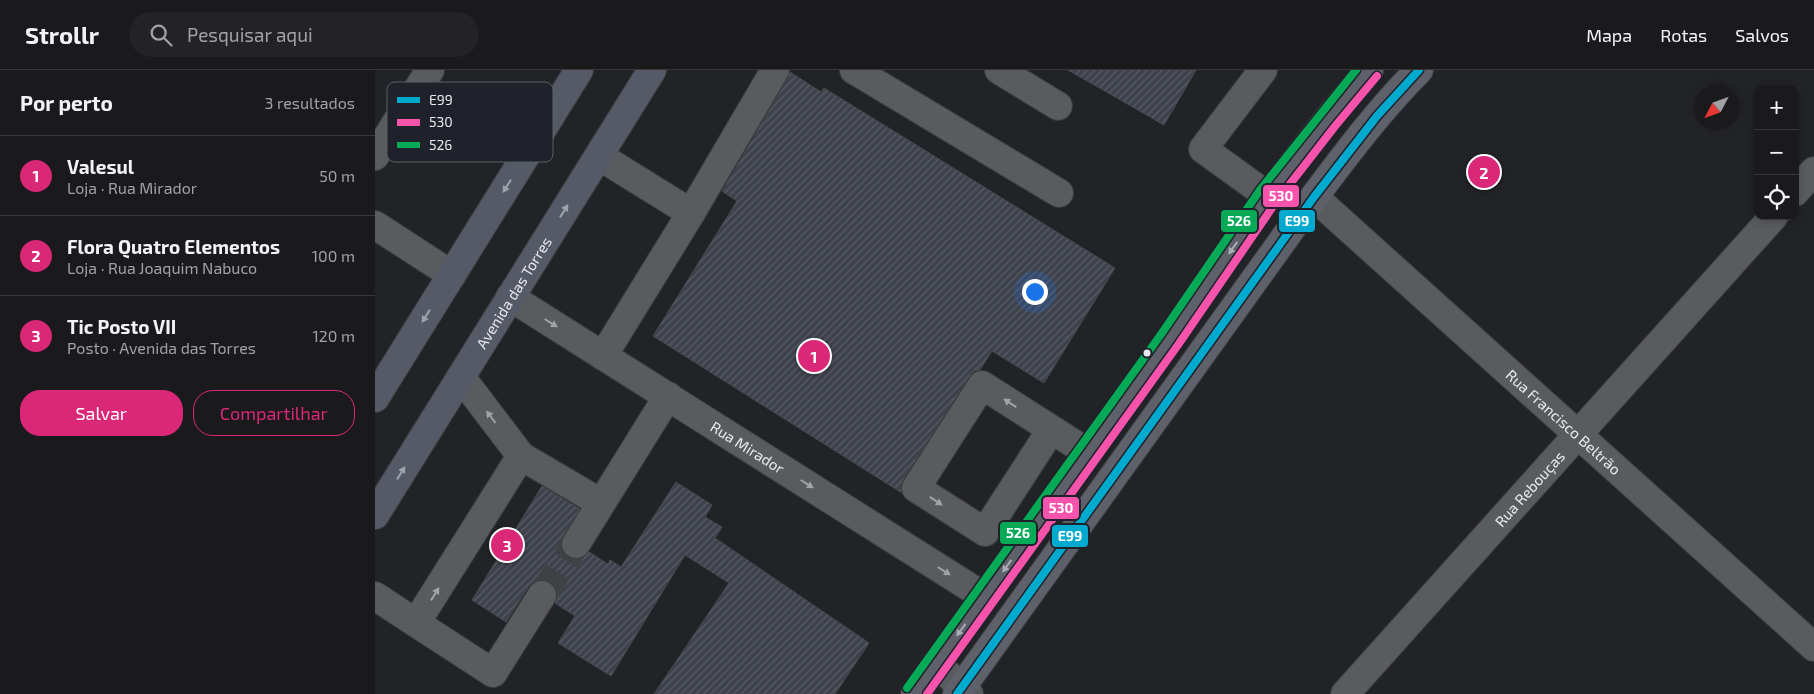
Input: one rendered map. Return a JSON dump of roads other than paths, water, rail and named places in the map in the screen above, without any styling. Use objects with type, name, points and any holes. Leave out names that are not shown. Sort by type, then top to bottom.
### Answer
[{"type":"highway","points":[[553,112],[579,70]]},
{"type":"highway","name":"Avenida das Torres","points":[[375,515],[652,70]]},
{"type":"highway","points":[[375,398],[522,162]]},
{"type":"main road","points":[[915,694],[1169,339],[1268,196],[1328,118],[1369,70]]},
{"type":"main road","points":[[963,692],[1314,197],[1365,129],[1419,70]]},
{"type":"street","points":[[422,82],[430,70]]},
{"type":"street","points":[[603,356],[691,213],[775,70]]},
{"type":"street","points":[[854,70],[1059,193]]},
{"type":"street","points":[[999,70],[1058,106]]},
{"type":"street","points":[[1263,70],[1203,148],[1268,196]]},
{"type":"street","points":[[375,156],[387,137]]},
{"type":"street","points":[[599,156],[691,213]]},
{"type":"street","points":[[1799,188],[1814,171]]},
{"type":"street","name":"Rua Francisco Beltrão","points":[[1314,197],[1814,647]]},
{"type":"street","name":"Rua Rebouças","points":[[1345,694],[1769,220]]},
{"type":"street","points":[[375,225],[452,275]]},
{"type":"street","name":"Rua Mirador","points":[[510,297],[985,597]]},
{"type":"street","points":[[461,377],[521,456],[601,503]]},
{"type":"street","points":[[1051,430],[985,532],[916,488],[982,385],[1087,452]]},
{"type":"street","points":[[576,544],[668,396]]},
{"type":"street","points":[[417,623],[521,456]]},
{"type":"street","points":[[375,596],[493,672],[542,596]]},
{"type":"street","points":[[937,664],[963,692]]},
{"type":"tunnel","points":[[542,595],[576,544]]},
{"type":"place","name":"Flora Quatro Elementos","points":[[1484,172]]},
{"type":"place","name":"Valesul","points":[[814,356]]},
{"type":"place","name":"Tic Posto VII","points":[[507,545]]}]
